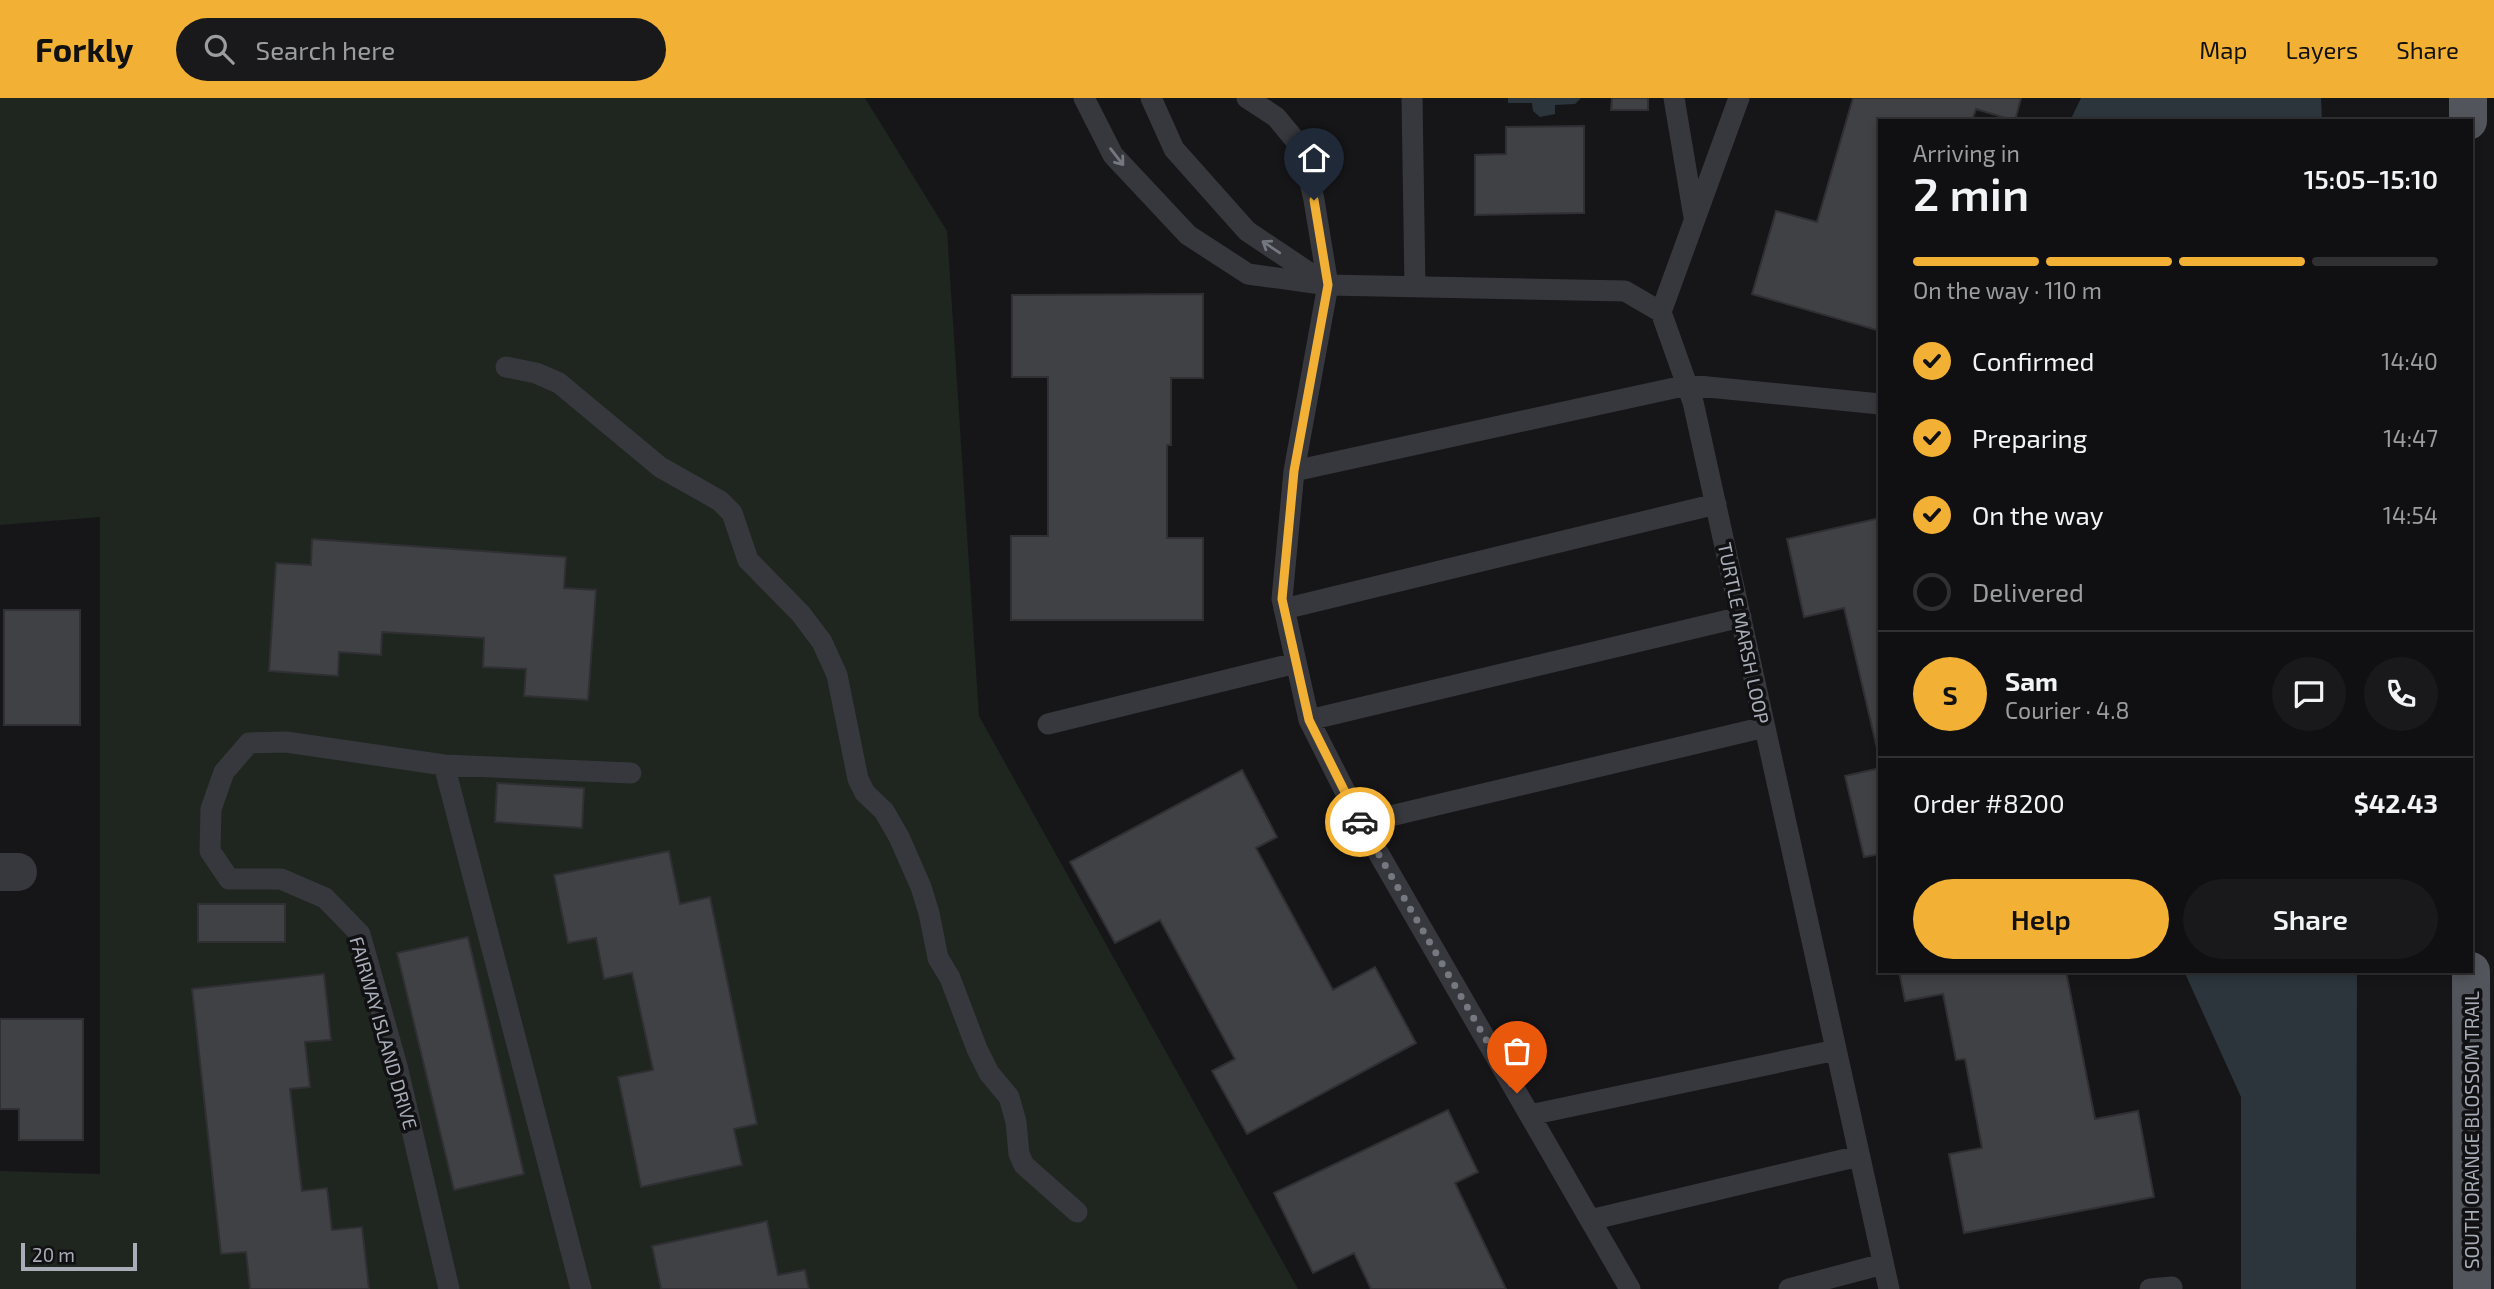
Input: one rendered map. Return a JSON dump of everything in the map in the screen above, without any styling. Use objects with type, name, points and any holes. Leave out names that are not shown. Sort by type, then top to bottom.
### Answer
[{"type":"main road","points":[[2468,98],[2468,119]]},
{"type":"main road","name":"SOUTH ORANGE BLOSSOM TRAIL","points":[[2471,973],[2472,1289]]},
{"type":"lane","points":[[1084,98],[1113,155],[1188,234],[1248,274],[1328,285],[1625,291],[1661,312],[1739,98]]},
{"type":"lane","points":[[1151,98],[1174,149],[1247,231],[1328,285]]},
{"type":"lane","points":[[1247,98],[1276,117],[1304,155],[1328,285],[1294,471],[1282,599],[1309,720],[1361,823],[1630,1289]]},
{"type":"lane","points":[[1412,98],[1415,287]]},
{"type":"lane","points":[[1674,98],[1695,219]]},
{"type":"lane","name":"TURTLE MARSH LOOP","points":[[1661,312],[1688,385],[1716,504],[1889,1289]]},
{"type":"lane","points":[[506,367],[536,373],[559,383],[660,467],[720,502],[732,513],[748,560],[801,614],[822,642],[836,674],[858,779],[865,793],[884,811],[899,837],[921,887],[938,958],[950,978],[989,1073],[1009,1097],[1016,1122],[1019,1154],[1024,1165],[1077,1212]]},
{"type":"lane","points":[[1294,471],[1688,385],[1878,404]]},
{"type":"lane","points":[[1284,609],[1716,504]]},
{"type":"lane","points":[[1309,720],[1741,617]]},
{"type":"lane","points":[[1048,724],[1296,663]]},
{"type":"lane","points":[[1361,823],[1765,727]]},
{"type":"lane","name":"FAIRWAY ISLAND DRIVE","points":[[449,1289],[397,1066],[360,934],[325,898],[281,879],[229,879],[210,851],[211,809],[224,772],[249,743],[286,742],[444,765],[631,773]]},
{"type":"lane","points":[[444,765],[580,1289]]},
{"type":"lane","points":[[1530,1115],[1836,1050]]},
{"type":"lane","points":[[1590,1220],[1859,1156]]},
{"type":"lane","points":[[1788,1289],[1884,1264]]},
{"type":"lane","points":[[2150,1289],[2172,1287]]},
{"type":"shaded area","points":[[0,98],[865,98],[947,231],[979,716],[1298,1289],[0,1289],[0,1171],[100,1174],[100,517],[0,525]]},
{"type":"shaded area","points":[[1508,98],[1581,98],[1575,104],[1555,105],[1555,114],[1540,117],[1533,111],[1532,103],[1508,103]]},
{"type":"shaded area","points":[[2081,98],[2321,98],[2322,119],[2071,119]]},
{"type":"shaded area","points":[[2185,973],[2357,973],[2356,1289],[2241,1289],[2241,1097]]},
{"type":"building","points":[[1612,98],[1648,98],[1648,110],[1611,110]]},
{"type":"building","points":[[1853,98],[2021,98],[2016,119],[1976,109],[1973,119],[1878,119],[1878,330],[1752,294],[1776,211],[1817,222]]},
{"type":"building","points":[[1584,126],[1584,213],[1475,215],[1475,155],[1506,154],[1506,127]]},
{"type":"building","points":[[1203,294],[1203,378],[1171,378],[1171,445],[1167,445],[1167,538],[1203,538],[1203,620],[1011,620],[1011,536],[1048,536],[1048,377],[1012,377],[1012,295]]},
{"type":"building","points":[[1878,518],[1878,752],[1844,608],[1804,617],[1787,539]]},
{"type":"building","points":[[312,539],[566,557],[564,588],[596,590],[588,700],[524,696],[526,669],[483,667],[484,638],[382,632],[381,655],[339,652],[338,676],[269,671],[276,563],[311,565]]},
{"type":"building","points":[[4,610],[80,610],[80,725],[4,725]]},
{"type":"building","points":[[1878,768],[1878,854],[1864,857],[1845,776]]},
{"type":"building","points":[[1242,770],[1277,837],[1256,848],[1333,990],[1375,967],[1416,1043],[1247,1134],[1212,1071],[1235,1059],[1160,920],[1115,943],[1070,862]]},
{"type":"building","points":[[497,783],[584,788],[582,828],[495,822]]},
{"type":"building","points":[[669,851],[680,904],[710,897],[757,1124],[734,1129],[742,1165],[641,1187],[618,1077],[653,1070],[632,973],[604,979],[596,938],[568,943],[554,875]]},
{"type":"building","points":[[198,904],[285,904],[285,942],[198,942]]},
{"type":"building","points":[[468,937],[524,1174],[454,1190],[397,953]]},
{"type":"building","points":[[1899,973],[2066,973],[2095,1119],[2138,1111],[2154,1197],[1964,1233],[1949,1154],[1982,1148],[1965,1059],[1956,1060],[1943,994],[1905,1001]]},
{"type":"building","points":[[324,974],[331,1040],[305,1042],[310,1087],[290,1089],[302,1191],[327,1188],[332,1230],[362,1227],[369,1289],[250,1289],[246,1252],[221,1254],[192,989]]},
{"type":"building","points":[[0,1019],[83,1019],[83,1140],[19,1140],[19,1109],[0,1109]]},
{"type":"building","points":[[1448,1110],[1478,1172],[1455,1183],[1506,1289],[1371,1289],[1354,1253],[1313,1273],[1274,1193]]},
{"type":"building","points":[[767,1221],[778,1275],[805,1270],[809,1289],[661,1289],[652,1246]]},
{"type":"way so far","points":[[1360,822],[1517,1093]]},
{"type":"route","points":[[1314,200],[1328,285],[1294,471],[1282,599],[1309,720],[1360,822]]}]
